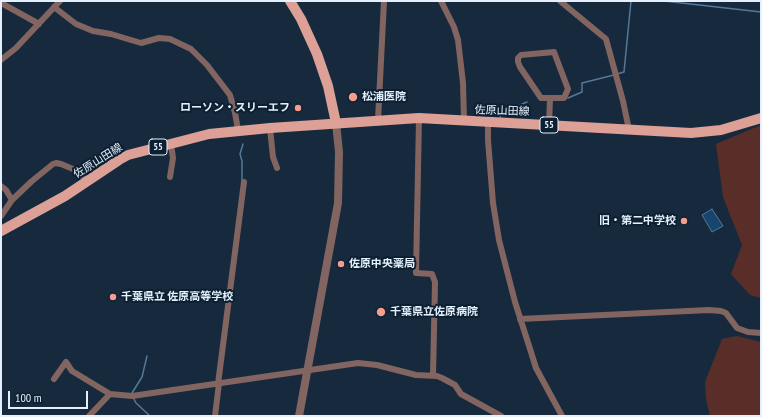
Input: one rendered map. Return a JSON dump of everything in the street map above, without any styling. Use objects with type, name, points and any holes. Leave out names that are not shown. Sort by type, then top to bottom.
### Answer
[{"type":"main road","points":[[290,1],[301,19],[317,54],[328,86],[336,123]]},
{"type":"main road","name":"佐原山田線","points":[[1,231],[65,196],[128,155],[203,135],[238,130],[419,118],[701,133],[721,130],[761,118]]},
{"type":"street","points":[[1,60],[16,48],[60,1]]},
{"type":"street","points":[[378,120],[384,1]]},
{"type":"street","points":[[441,1],[454,26],[458,40],[463,83],[464,121]]},
{"type":"street","points":[[560,1],[606,39],[623,101],[629,130]]},
{"type":"street","points":[[1,3],[39,24]]},
{"type":"street","points":[[54,7],[76,24],[92,31],[111,34],[141,43],[159,38],[170,39],[190,49],[207,65],[230,95],[238,130]]},
{"type":"street","points":[[554,52],[568,89],[564,98],[550,98],[542,98],[533,87],[518,62],[518,58],[521,55],[554,52]]},
{"type":"street","points":[[549,125],[550,98]]},
{"type":"street","points":[[419,118],[416,273],[432,274],[435,282],[433,376]]},
{"type":"street","points":[[488,122],[492,203],[499,240],[520,319],[536,368],[562,416]]},
{"type":"street","points":[[299,416],[338,203],[339,152],[336,123]]},
{"type":"street","points":[[270,128],[273,157],[277,168]]},
{"type":"street","points":[[170,177],[172,158],[171,144]]},
{"type":"street","points":[[1,216],[12,200],[45,170],[56,163],[76,170],[87,182]]},
{"type":"street","points":[[215,416],[244,182]]},
{"type":"street","points":[[1,186],[6,190],[12,200]]},
{"type":"street","points":[[520,319],[709,310],[726,313],[737,328],[748,332],[761,333]]},
{"type":"street","points":[[54,379],[66,362],[72,371],[110,394],[133,396],[349,363],[365,363],[416,375],[433,376],[447,380],[454,385],[461,394],[501,416]]},
{"type":"street","points":[[89,416],[110,394]]},
{"type":"shaded area","points":[[761,125],[761,298],[750,295],[731,274],[742,245],[723,197],[716,144]]},
{"type":"shaded area","points":[[737,336],[761,342],[761,416],[710,416],[706,399],[705,382],[722,339]]},
{"type":"water","points":[[712,209],[723,226],[712,232],[702,215]]},
{"type":"waterway","points":[[617,74],[624,72],[631,1]]},
{"type":"waterway","points":[[664,1],[761,12]]},
{"type":"waterway","points":[[568,98],[582,92],[582,83],[614,75]]},
{"type":"waterway","points":[[500,117],[503,112],[527,102]]},
{"type":"waterway","points":[[242,182],[242,161],[240,154],[243,144]]},
{"type":"waterway","points":[[132,393],[142,377],[147,356]]},
{"type":"waterway","points":[[133,397],[136,403],[150,416]]},
{"type":"place","name":"松浦医院","points":[[353,97]]},
{"type":"place","name":"ローソン・スリーエフ","points":[[298,108]]},
{"type":"place","name":"旧・第二中学校","points":[[684,221]]},
{"type":"place","name":"佐原中央薬局","points":[[341,264]]},
{"type":"place","name":"千葉県立 佐原高等学校","points":[[113,297]]},
{"type":"place","name":"千葉県立佐原病院","points":[[381,312]]}]
